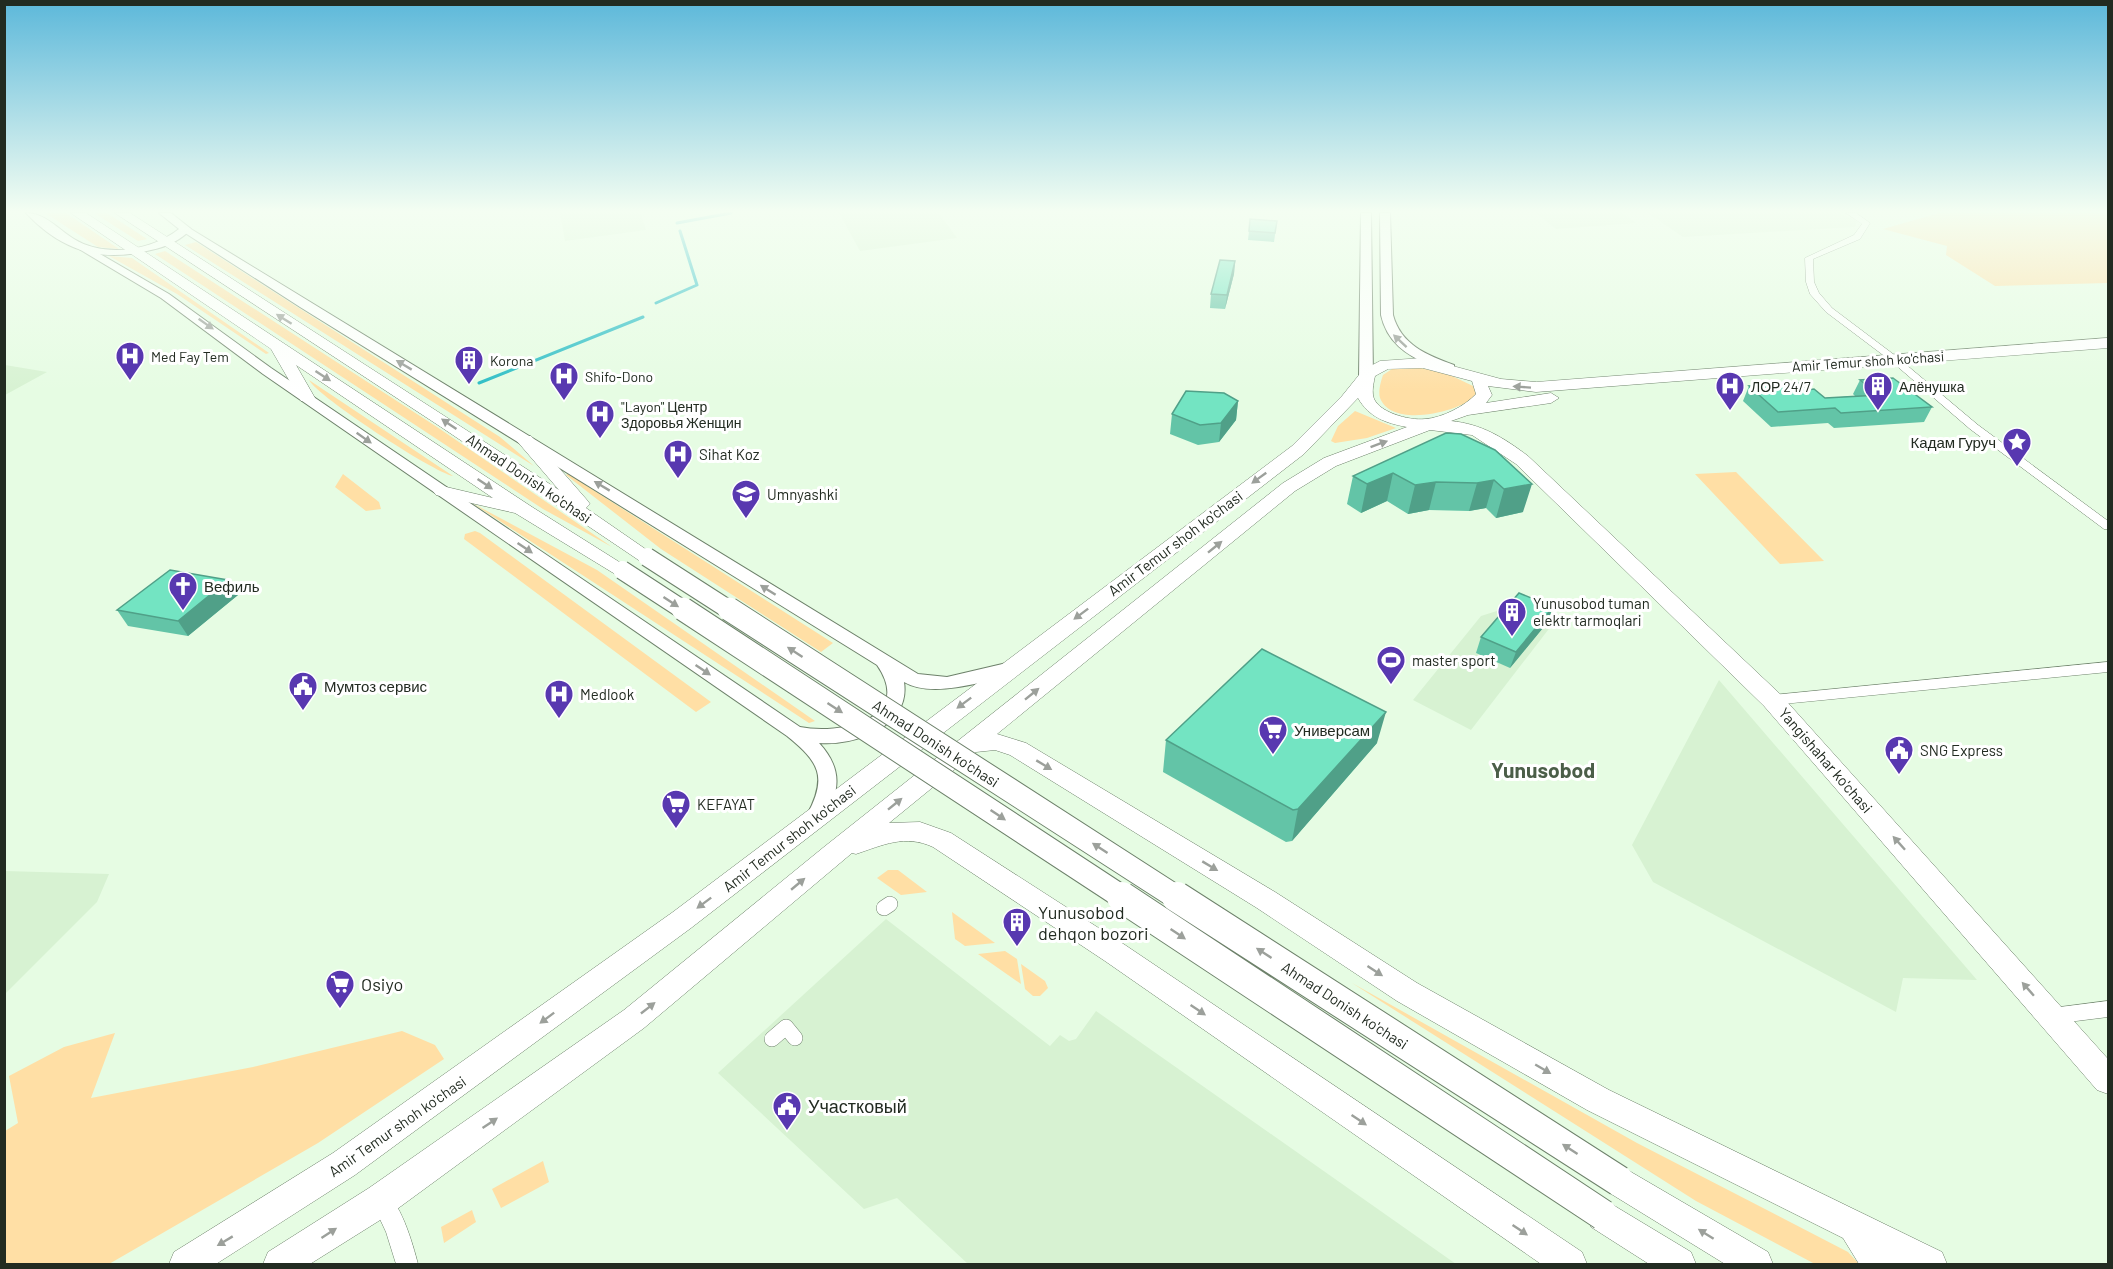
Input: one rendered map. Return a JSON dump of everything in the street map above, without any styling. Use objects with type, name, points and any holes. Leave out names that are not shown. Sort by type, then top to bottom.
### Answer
[{"type":"main road","name":"Ahmad Donish ko'chasi","points":[[168,272],[525,511],[622,570],[948,782],[1679,1264]]},
{"type":"main road","name":"Ahmad Donish ko'chasi","points":[[213,272],[447,423],[647,557],[1619,1181],[1756,1264]]},
{"type":"main road","points":[[1365,272],[1366,379],[1364,394],[1377,410],[1399,420],[1427,426]]},
{"type":"main road","points":[[1387,272],[1388,321],[1393,334],[1409,349],[1450,369]]},
{"type":"main road","points":[[1365,279],[1376,283],[1387,281]]},
{"type":"main road","name":"Amir Temur shoh ko'chasi","points":[[280,1264],[381,1200],[634,1019],[833,854],[1289,487],[1330,462],[1465,411],[1494,406],[1549,398],[2109,343]]},
{"type":"main road","points":[[276,344],[307,398]]},
{"type":"main road","name":"Amir Temur shoh ko'chasi","points":[[186,1264],[344,1164],[476,1071],[817,816],[1298,450],[1376,368],[1395,362],[1423,363],[1500,384],[1536,387],[2109,352]]},
{"type":"main road","name":"Amir Temur shoh ko'chasi","points":[[1450,369],[1479,382],[1484,391],[1483,398],[1465,411]]},
{"type":"main road","points":[[1479,382],[1491,395],[1494,406]]},
{"type":"main road","name":"Yangishahar ko'chasi","points":[[1494,406],[1498,424],[1522,460]]},
{"type":"main road","name":"Yangishahar ko'chasi","points":[[1427,426],[1456,426],[1475,430],[1498,441],[1522,460],[1773,700],[2109,1080]]},
{"type":"main road","points":[[525,440],[601,527]]},
{"type":"main road","points":[[442,491],[525,511]]},
{"type":"main road","points":[[1116,588],[1128,586],[1140,590],[1143,604]]},
{"type":"main road","points":[[970,744],[995,742],[1018,749],[1266,900],[1407,992],[1598,1100],[1930,1264]]},
{"type":"main road","points":[[833,854],[865,839],[895,830],[912,830],[935,837],[1115,953],[1570,1264]]},
{"type":"main road","points":[[1850,1225],[1867,1244],[1879,1264]]},
{"type":"street","points":[[124,272],[165,296],[307,398],[793,731],[817,750],[827,764],[828,789],[817,816]]},
{"type":"street","name":"Ahmad Donish ko'chasi","points":[[253,272],[914,680],[947,683],[1011,668]]},
{"type":"street","points":[[1810,272],[1810,282],[1815,294],[1829,310],[1900,364],[1974,427],[2109,526]]},
{"type":"street","points":[[793,731],[813,736],[836,736],[859,731],[880,722],[893,705],[897,687],[893,672],[881,660]]},
{"type":"street","points":[[1773,700],[2109,667]]},
{"type":"street","points":[[2052,1016],[2109,1009]]},
{"type":"street","points":[[772,1039],[786,1027],[795,1038]]},
{"type":"street","points":[[381,1200],[396,1228],[407,1264]]},
{"type":"shaded area","points":[[138,272],[153,272],[269,353],[266,354],[177,294]]},
{"type":"shaded area","points":[[183,272],[198,272],[437,427],[612,547],[543,509]]},
{"type":"shaded area","points":[[228,272],[243,272],[500,437],[534,466]]},
{"type":"shaded area","points":[[1973,272],[2108,272],[2108,283],[1995,286]]},
{"type":"shaded area","points":[[5,365],[47,372],[5,395]]},
{"type":"shaded area","points":[[1416,367],[1448,374],[1473,386],[1477,395],[1456,407],[1427,414],[1398,413],[1387,407],[1379,395],[1383,375],[1392,369]]},
{"type":"shaded area","points":[[309,380],[453,476],[423,462],[353,417],[332,402]]},
{"type":"shaded area","points":[[1355,411],[1396,428],[1367,438],[1335,443],[1331,441],[1338,426]]},
{"type":"shaded area","points":[[1736,472],[1824,561],[1780,564],[1695,474]]},
{"type":"shaded area","points":[[343,474],[379,502],[381,509],[366,511],[335,487]]},
{"type":"shaded area","points":[[568,474],[833,643],[821,652],[661,549],[566,475]]},
{"type":"shaded area","points":[[472,503],[597,570],[815,721],[809,723]]},
{"type":"shaded area","points":[[475,531],[711,702],[696,712],[464,539],[465,534]]},
{"type":"shaded area","name":"Yunusobod tuman elektr tarmoqlari","points":[[1528,601],[1558,617],[1471,730],[1413,700],[1481,616]]},
{"type":"shaded area","points":[[1719,680],[1977,980],[1903,978],[1896,1012],[1653,882],[1632,845]]},
{"type":"shaded area","points":[[888,870],[898,870],[927,892],[901,895],[877,878]]},
{"type":"shaded area","points":[[5,871],[109,874],[97,902],[5,994]]},
{"type":"shaded area","points":[[952,912],[995,943],[965,946],[955,939]]},
{"type":"shaded area","points":[[886,919],[1050,1046],[1060,1035],[1069,1041],[1076,1039],[1096,1011],[1456,1264],[968,1264],[897,1198],[864,1209],[718,1073]]},
{"type":"shaded area","points":[[1005,951],[1017,959],[1021,984],[978,954]]},
{"type":"shaded area","points":[[1021,964],[1045,981],[1048,988],[1040,996],[1033,996],[1025,989]]},
{"type":"shaded area","points":[[1352,983],[1637,1143],[1848,1252],[1859,1264],[1815,1264],[1696,1201]]},
{"type":"shaded area","points":[[402,1031],[435,1045],[444,1059],[318,1143],[109,1264],[5,1264],[5,1131],[18,1123],[9,1076],[64,1047],[115,1033],[91,1098],[253,1067]]},
{"type":"shaded area","points":[[543,1161],[549,1182],[501,1208],[492,1189]]},
{"type":"shaded area","points":[[472,1210],[476,1222],[444,1243],[441,1227]]},
{"type":"building","points":[[1217,272],[1232,272],[1227,295],[1211,294]]},
{"type":"building","points":[[1893,378],[1932,407],[1841,413],[1835,408],[1778,412],[1749,386],[1799,383],[1807,390],[1814,389],[1825,398],[1879,395],[1860,380]]},
{"type":"building","points":[[1186,391],[1224,393],[1238,401],[1221,423],[1200,425],[1172,414]]},
{"type":"building","points":[[1446,433],[1461,434],[1495,450],[1532,484],[1504,489],[1494,480],[1477,483],[1436,482],[1415,485],[1393,473],[1367,484],[1353,476]]},
{"type":"building","points":[[170,570],[228,580],[178,621],[117,610]]},
{"type":"building","points":[[1519,593],[1553,607],[1516,652],[1481,637]]},
{"type":"building","name":"Универсам","points":[[1262,649],[1386,712],[1298,809],[1293,810],[1166,740]]},
{"type":"waterway","points":[[656,303],[697,285],[693,272]]},
{"type":"waterway","points":[[479,383],[643,317]]},
{"type":"place","name":"Med Fay Tem","points":[[130,382]]},
{"type":"place","name":"Korona","points":[[469,386]]},
{"type":"place","name":"Shifo-Dono","points":[[564,402]]},
{"type":"place","name":"ЛОР 24/7","points":[[1730,412]]},
{"type":"place","name":"Алёнушка","points":[[1878,412]]},
{"type":"place","name":"\"Layon\" Центр Здоровья Женщин","points":[[600,440]]},
{"type":"place","name":"Кадам Гуруч","points":[[2017,468]]},
{"type":"place","name":"Sihat Koz","points":[[678,480]]},
{"type":"place","name":"Umnyashki","points":[[746,520]]},
{"type":"place","name":"Вефиль","points":[[183,612]]},
{"type":"place","name":"Yunusobod tuman elektr tarmoqlari","points":[[1512,638]]},
{"type":"place","name":"master sport","points":[[1391,686]]},
{"type":"place","name":"Мумтоз сервис","points":[[303,712]]},
{"type":"place","name":"Medlook","points":[[559,720]]},
{"type":"place","name":"Универсам","points":[[1273,756]]},
{"type":"place","name":"SNG Express","points":[[1899,776]]},
{"type":"place","name":"KEFAYAT","points":[[676,830]]},
{"type":"place","name":"Yunusobod dehqon bozori","points":[[1017,948]]},
{"type":"place","name":"Osiyo","points":[[340,1010]]},
{"type":"place","name":"Участковый","points":[[787,1132]]},
{"type":"district","name":"Yunusobod","points":[[1543,769]]}]
